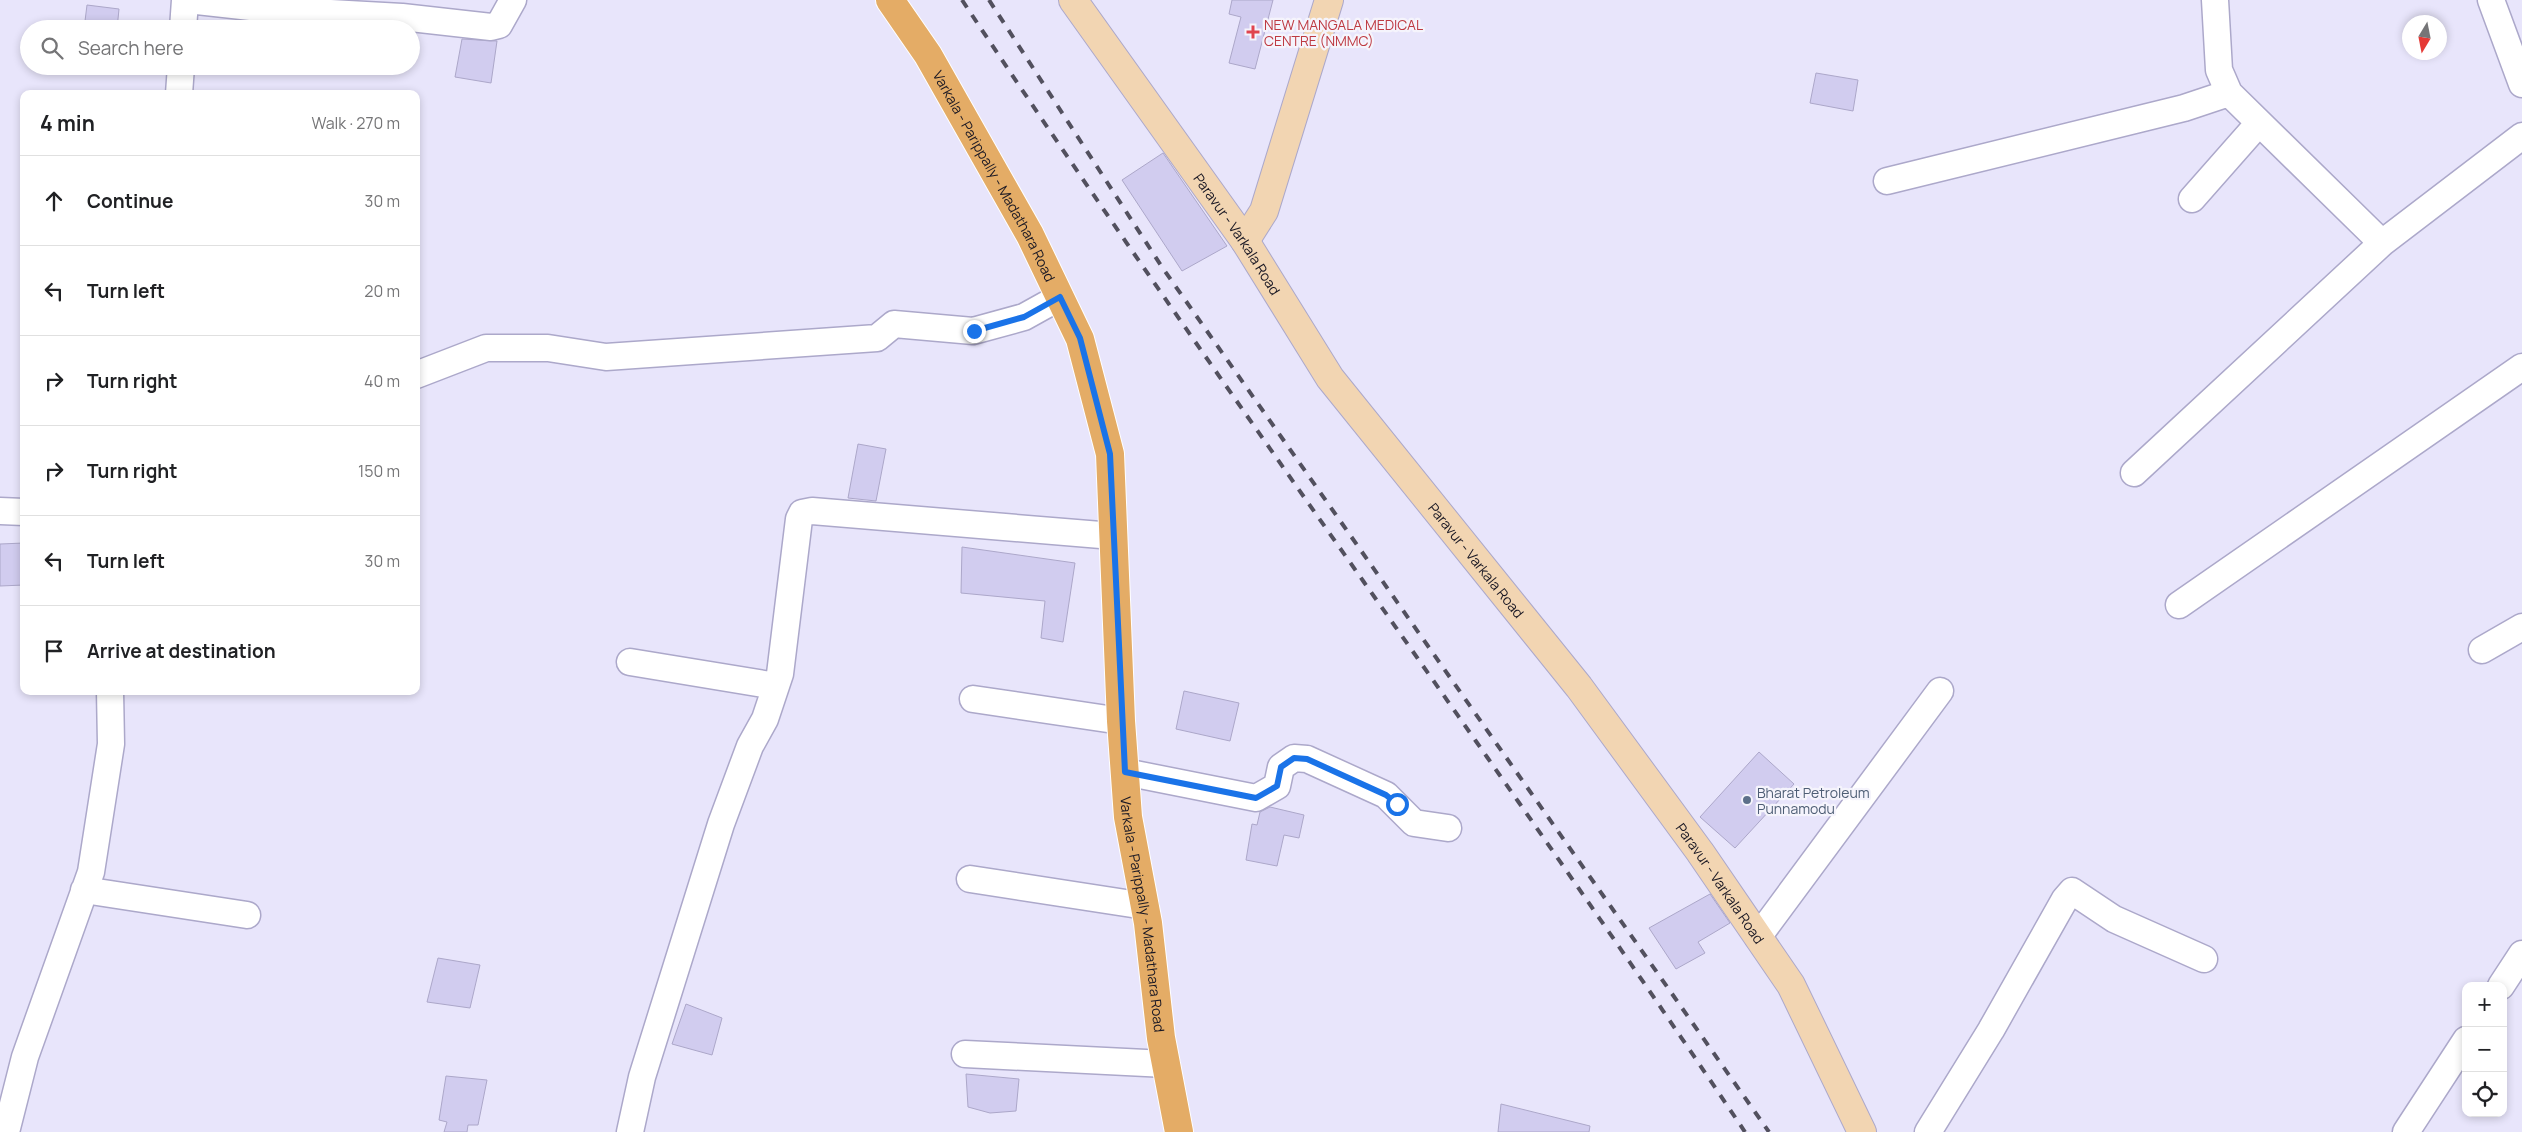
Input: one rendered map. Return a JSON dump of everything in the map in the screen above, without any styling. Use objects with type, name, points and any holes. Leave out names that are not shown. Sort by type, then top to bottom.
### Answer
[{"type":"main road","name":"Varkala - Parippally - Madathara Road","points":[[890,0],[928,55],[1030,236],[1080,338],[1110,454],[1121,720],[1128,817],[1145,906],[1166,1064],[1179,1132]]},
{"type":"main road","name":"Paravur - Varkala Road","points":[[1073,0],[1244,241],[1330,378],[1579,687],[1700,852],[1791,985],[1862,1132]]},
{"type":"main road","points":[[1244,241],[1264,211],[1329,0]]},
{"type":"street","points":[[184,20],[187,0],[277,10],[402,17],[491,27],[499,26],[513,0]]},
{"type":"street","points":[[2215,0],[2219,70],[2229,93],[2382,243]]},
{"type":"street","points":[[2490,0],[2522,84]]},
{"type":"street","points":[[179,90],[180,75]]},
{"type":"street","points":[[1887,181],[2184,108],[2229,93]]},
{"type":"street","points":[[2192,199],[2259,123]]},
{"type":"street","points":[[2134,473],[2382,243],[2522,136]]},
{"type":"street","points":[[420,373],[486,348],[548,348],[606,357],[877,338],[894,324],[974,331],[1024,317],[1060,297]]},
{"type":"street","points":[[2179,605],[2522,367]]},
{"type":"street","points":[[0,510],[20,512]]},
{"type":"street","points":[[630,1132],[642,1076],[721,824],[750,746],[764,719],[776,686],[783,656],[799,519],[802,512],[812,511],[1113,536]]},
{"type":"street","points":[[2482,650],[2522,627]]},
{"type":"street","points":[[630,662],[776,686]]},
{"type":"street","points":[[1758,937],[1940,691]]},
{"type":"street","points":[[6,1132],[25,1057],[91,872],[111,744],[110,695]]},
{"type":"street","points":[[973,700],[1121,720]]},
{"type":"street","points":[[1125,772],[1256,798],[1277,786],[1281,767],[1294,758],[1307,759],[1386,795],[1414,823],[1448,828]]},
{"type":"street","points":[[970,879],[1145,906]]},
{"type":"street","points":[[84,890],[247,915]]},
{"type":"street","points":[[1928,1132],[1991,1030],[2065,899],[2072,891],[2114,919],[2204,959]]},
{"type":"street","points":[[2504,982],[2522,954]]},
{"type":"street","points":[[2406,1132],[2462,1046]]},
{"type":"street","points":[[965,1054],[1166,1064]]},
{"type":"building","name":"NEW MANGALA MEDICAL CENTRE (NMMC)","points":[[1232,0],[1273,0],[1255,69],[1229,63],[1241,17],[1229,14]]},
{"type":"building","points":[[87,5],[119,9],[118,20],[85,20]]},
{"type":"building","points":[[462,39],[497,41],[491,83],[455,77]]},
{"type":"building","points":[[1816,73],[1858,80],[1853,111],[1810,103]]},
{"type":"building","points":[[1163,153],[1227,246],[1182,271],[1122,180]]},
{"type":"building","points":[[858,444],[886,449],[876,501],[848,498]]},
{"type":"building","points":[[20,543],[20,585],[0,586],[0,544]]},
{"type":"building","points":[[962,547],[1075,563],[1063,642],[1041,638],[1045,601],[961,593]]},
{"type":"building","points":[[1184,691],[1239,703],[1230,741],[1176,729]]},
{"type":"building","name":"Bharat Petroleum Punnamodu","points":[[1759,752],[1794,784],[1735,848],[1700,817]]},
{"type":"building","points":[[1270,807],[1304,815],[1299,838],[1284,835],[1277,866],[1246,860],[1252,824],[1257,825],[1260,812]]},
{"type":"building","points":[[1710,894],[1730,923],[1698,942],[1705,953],[1676,969],[1649,928]]},
{"type":"building","points":[[438,958],[480,965],[470,1008],[427,1002]]},
{"type":"building","points":[[686,1004],[722,1018],[712,1055],[672,1044]]},
{"type":"building","points":[[966,1074],[1019,1079],[1016,1111],[990,1113],[968,1107]]},
{"type":"building","points":[[446,1076],[487,1080],[478,1125],[468,1125],[467,1132],[444,1132],[447,1122],[439,1120]]},
{"type":"building","points":[[1501,1104],[1590,1126],[1589,1132],[1498,1132]]},
{"type":"railway","points":[[962,0],[1156,285],[1551,848],[1745,1132]]},
{"type":"railway","points":[[989,0],[1162,267],[1769,1132]]},
{"type":"place","name":"NEW MANGALA MEDICAL CENTRE (NMMC)","points":[[1253,32]]},
{"type":"place","name":"Bharat Petroleum Punnamodu","points":[[1747,800]]},
{"type":"route","points":[[974,331],[1024,317],[1060,297],[1080,338],[1110,454],[1121,720],[1125,772],[1256,798],[1277,786],[1281,767],[1294,758],[1307,759],[1386,795],[1397,804]]}]
